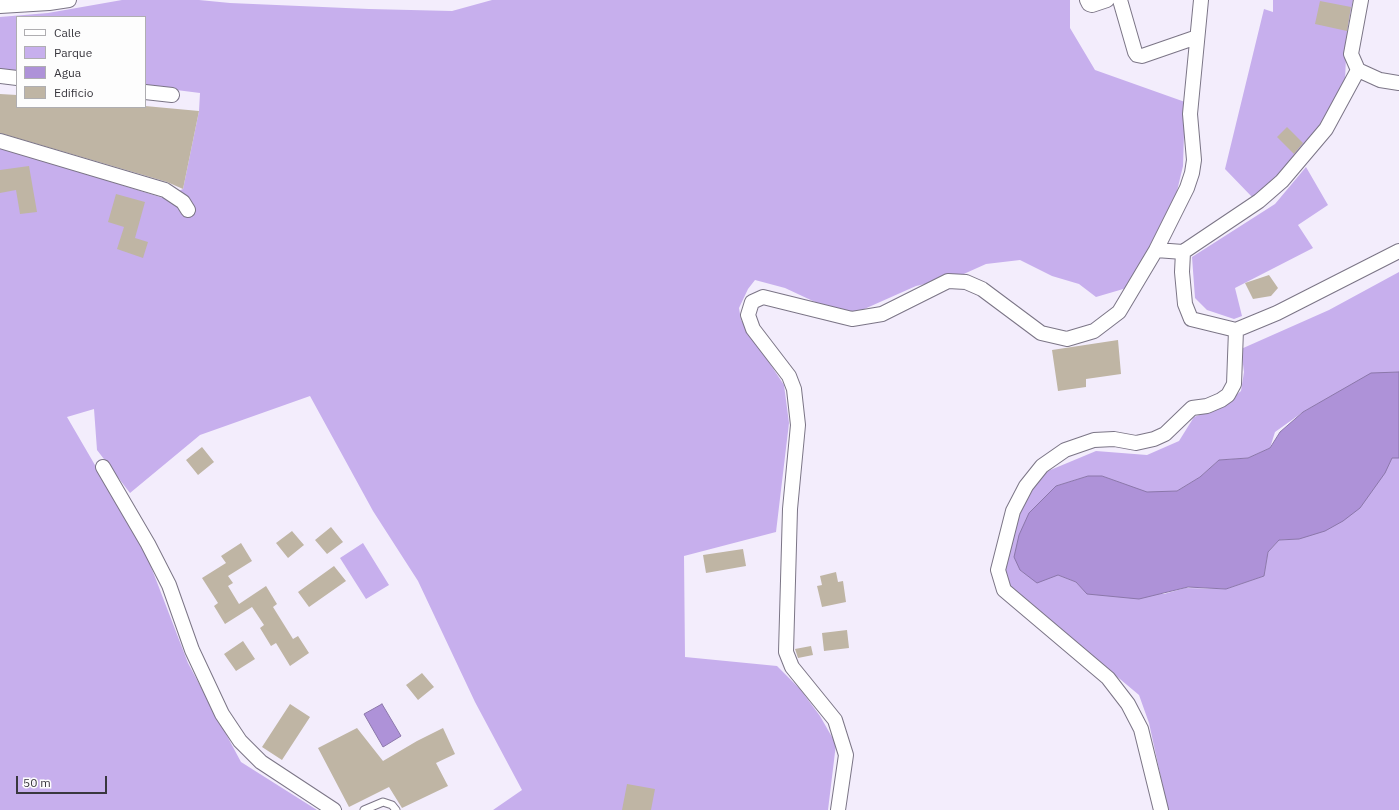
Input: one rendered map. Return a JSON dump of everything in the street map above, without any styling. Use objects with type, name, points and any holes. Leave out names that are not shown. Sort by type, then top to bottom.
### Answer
[{"type":"street","points":[[0,6],[49,3],[69,0]]},
{"type":"street","points":[[1087,0],[1089,4],[1092,5],[1108,0]]},
{"type":"street","points":[[1120,0],[1137,55],[1142,56],[1197,38]]},
{"type":"street","points":[[838,810],[846,755],[835,720],[792,667],[786,652],[790,509],[798,425],[794,389],[789,376],[753,328],[748,315],[752,302],[763,297],[852,320],[882,314],[948,281],[966,282],[982,289],[1041,333],[1067,339],[1094,331],[1119,312],[1156,250],[1187,188],[1192,174],[1194,160],[1190,114],[1201,0]]},
{"type":"street","points":[[1361,0],[1352,54],[1358,70],[1380,80],[1399,83]]},
{"type":"street","points":[[1156,250],[1183,252],[1259,201],[1282,181],[1326,130],[1358,70]]},
{"type":"street","points":[[0,76],[16,78]]},
{"type":"street","points":[[146,92],[172,95]]},
{"type":"street","points":[[0,141],[165,190],[182,202],[188,210]]},
{"type":"street","points":[[1183,252],[1182,272],[1184,304],[1191,319],[1236,330],[1277,313],[1399,251]]},
{"type":"street","points":[[1161,810],[1141,729],[1128,704],[1108,678],[1004,590],[998,570],[1013,510],[1026,486],[1042,466],[1065,450],[1094,440],[1114,438],[1136,443],[1154,439],[1165,434],[1192,408],[1207,406],[1221,400],[1228,395],[1234,384],[1236,330]]},
{"type":"street","points":[[103,467],[148,544],[166,579],[192,650],[222,714],[240,741],[261,762],[334,810]]},
{"type":"lane","points":[[364,810],[383,802],[392,805],[396,810]]},
{"type":"green space","points":[[122,0],[199,0],[230,3],[452,11],[492,0],[1070,0],[1070,28],[1095,70],[1185,102],[1183,166],[1172,212],[1130,287],[1096,297],[1079,284],[1052,276],[1020,260],[986,264],[957,277],[916,286],[862,310],[843,315],[785,288],[755,280],[748,289],[739,308],[741,320],[784,385],[789,423],[776,532],[684,556],[685,657],[777,666],[800,689],[820,716],[836,744],[828,810],[493,810],[522,790],[475,702],[418,581],[373,511],[310,396],[200,435],[130,493],[97,450],[94,409],[67,417],[145,551],[188,663],[241,762],[317,810],[0,810],[0,147],[163,198],[183,189],[199,111],[200,93],[146,86],[146,16],[16,16],[16,74],[0,72],[0,17],[48,13]]},
{"type":"green space","points":[[1273,0],[1353,0],[1347,31],[1345,81],[1307,147],[1253,198],[1225,169],[1264,9],[1273,12]]},
{"type":"green space","points":[[1306,167],[1328,205],[1298,225],[1313,248],[1235,288],[1242,316],[1234,319],[1207,310],[1195,298],[1192,257],[1275,204]]},
{"type":"green space","points":[[1399,272],[1399,372],[1371,374],[1303,412],[1275,432],[1270,448],[1248,458],[1219,460],[1200,477],[1177,491],[1143,496],[1126,485],[1102,476],[1088,476],[1056,486],[1020,570],[1026,574],[1058,575],[1076,582],[1088,594],[1164,594],[1185,588],[1226,589],[1264,576],[1268,552],[1279,540],[1299,539],[1371,492],[1392,458],[1399,458],[1399,810],[1168,810],[1149,723],[1139,695],[1010,587],[1005,573],[1019,509],[1034,484],[1048,471],[1096,451],[1147,455],[1179,441],[1194,417],[1223,406],[1241,391],[1244,372],[1241,349],[1329,310]]},
{"type":"green space","points":[[363,543],[389,585],[366,599],[340,558]]},
{"type":"water","points":[[1399,372],[1399,458],[1392,458],[1385,473],[1360,508],[1343,521],[1325,531],[1299,539],[1279,540],[1268,552],[1264,576],[1226,589],[1188,587],[1139,599],[1087,594],[1076,582],[1058,575],[1037,583],[1020,570],[1014,557],[1019,535],[1029,513],[1056,486],[1088,476],[1102,476],[1147,492],[1177,491],[1200,477],[1219,460],[1248,458],[1270,448],[1280,432],[1303,412],[1371,373]]},
{"type":"water","points":[[382,704],[401,736],[383,747],[364,714]]},
{"type":"building","points":[[1320,1],[1351,7],[1347,31],[1315,24]]},
{"type":"building","points":[[0,94],[16,95],[16,108],[146,108],[146,106],[199,111],[183,189],[167,182],[0,133]]},
{"type":"building","points":[[1287,127],[1303,143],[1294,154],[1277,137]]},
{"type":"building","points":[[29,166],[37,212],[20,214],[16,190],[0,193],[0,170]]},
{"type":"building","points":[[116,194],[145,202],[135,238],[148,242],[143,258],[117,249],[124,227],[108,222]]},
{"type":"building","points":[[1269,275],[1278,288],[1271,296],[1253,299],[1245,283]]},
{"type":"building","points":[[1118,340],[1121,374],[1086,379],[1086,387],[1058,391],[1052,350]]},
{"type":"building","points":[[202,447],[214,462],[198,475],[186,460]]},
{"type":"building","points":[[331,527],[343,542],[327,554],[315,540]]},
{"type":"building","points":[[292,531],[304,545],[288,558],[276,543]]},
{"type":"building","points":[[241,543],[252,561],[228,576],[233,583],[228,586],[239,604],[266,586],[277,604],[273,607],[293,639],[298,636],[309,653],[290,666],[276,643],[271,646],[260,628],[264,625],[252,607],[225,624],[214,606],[218,603],[202,578],[226,563],[221,556]]},
{"type":"building","points":[[743,549],[746,566],[706,573],[703,555]]},
{"type":"building","points":[[334,566],[346,581],[309,607],[298,592]]},
{"type":"building","points":[[836,572],[838,582],[843,581],[846,602],[822,607],[817,586],[822,585],[820,576]]},
{"type":"building","points":[[847,630],[849,648],[824,651],[822,633]]},
{"type":"building","points":[[243,641],[255,659],[236,671],[224,654]]},
{"type":"building","points":[[811,646],[813,655],[798,658],[795,649]]},
{"type":"building","points":[[422,673],[434,687],[418,700],[406,685]]},
{"type":"building","points":[[290,704],[310,717],[282,760],[262,747]]},
{"type":"building","points":[[357,728],[383,761],[443,728],[455,754],[436,763],[448,786],[402,808],[389,787],[349,807],[318,748]]},
{"type":"building","points":[[627,784],[655,789],[651,810],[622,810]]}]
